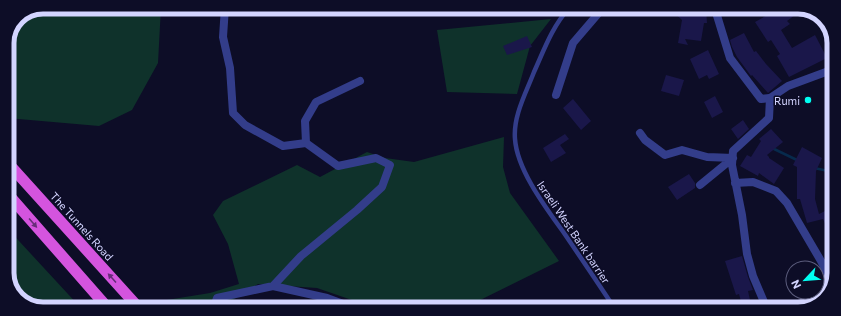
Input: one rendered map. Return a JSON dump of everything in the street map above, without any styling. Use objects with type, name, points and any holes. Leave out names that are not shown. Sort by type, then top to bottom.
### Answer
[{"type":"highway","name":"The Tunnels Road","points":[[14,170],[133,302]]},
{"type":"highway","points":[[14,201],[103,302]]},
{"type":"street","points":[[225,14],[223,36],[230,68],[233,113],[244,125],[282,146],[306,143],[338,166],[376,158],[390,165],[382,187],[357,210],[301,256],[273,286]]},
{"type":"street","points":[[556,95],[574,43],[597,14]]},
{"type":"street","points":[[717,14],[730,58],[761,99],[770,98],[788,86],[827,72]]},
{"type":"street","points":[[306,143],[305,122],[316,102],[360,81]]},
{"type":"street","points":[[764,302],[747,254],[732,158],[733,151],[769,118],[770,98]]},
{"type":"street","points":[[640,133],[645,140],[665,155],[682,150],[707,156],[732,158]]},
{"type":"street","points":[[700,186],[732,158]]},
{"type":"street","points":[[736,183],[754,182],[776,191],[787,203],[820,260]]},
{"type":"street","points":[[216,302],[217,298],[273,286],[327,298],[338,302]]},
{"type":"lane","name":"Israeli West Bank barrier","points":[[564,14],[546,45],[523,100],[516,123],[515,139],[518,155],[533,188],[611,302]]},
{"type":"green space","points":[[43,14],[161,14],[158,63],[132,110],[99,126],[14,119],[14,43],[16,32],[20,26],[32,16]]},
{"type":"green space","points":[[551,19],[530,46],[517,94],[447,92],[437,30]]},
{"type":"green space","points":[[504,137],[503,167],[510,193],[559,261],[476,302],[358,302],[317,288],[258,284],[230,302],[154,302],[210,293],[239,284],[228,244],[213,215],[223,201],[297,165],[320,177],[367,152],[385,158],[414,162]]},
{"type":"green space","points":[[14,236],[75,302],[39,302],[27,297],[20,291],[14,275]]},
{"type":"building","points":[[675,14],[706,14],[707,23],[704,23],[701,41],[685,39],[688,45],[678,43],[682,20]]},
{"type":"building","points":[[769,14],[796,14],[787,21],[790,24],[781,30],[792,48],[815,35],[827,58],[789,77],[777,56],[780,54],[771,40],[768,42],[755,22]]},
{"type":"building","points":[[744,33],[754,52],[756,51],[782,81],[768,93],[752,75],[751,76],[737,57],[732,47],[730,40]]},
{"type":"building","points":[[527,36],[532,47],[507,55],[503,46]]},
{"type":"building","points":[[708,50],[719,74],[709,79],[707,75],[699,79],[690,59]]},
{"type":"building","points":[[666,75],[684,80],[679,96],[661,91]]},
{"type":"building","points":[[715,96],[723,112],[712,118],[704,102]]},
{"type":"building","points":[[573,99],[591,121],[581,130],[563,108]]},
{"type":"building","points":[[743,120],[749,129],[738,139],[731,129]]},
{"type":"building","points":[[771,129],[783,142],[767,155],[784,168],[774,184],[759,173],[758,176],[740,166],[747,155],[751,157],[761,141],[759,139]]},
{"type":"building","points":[[565,134],[569,139],[560,145],[566,153],[551,162],[543,148]]},
{"type":"building","points":[[802,147],[822,158],[816,171],[815,199],[819,214],[827,210],[827,228],[823,219],[807,223],[800,199],[797,199],[797,167],[793,165]]},
{"type":"building","points":[[689,174],[695,183],[695,188],[677,200],[668,187]]},
{"type":"building","points":[[742,256],[753,290],[748,291],[750,302],[741,302],[739,294],[736,295],[725,261]]},
{"type":"waterway","points":[[772,148],[799,161]]},
{"type":"waterway","points":[[814,168],[827,171]]},
{"type":"place","name":"Rumi","points":[[808,100]]}]
